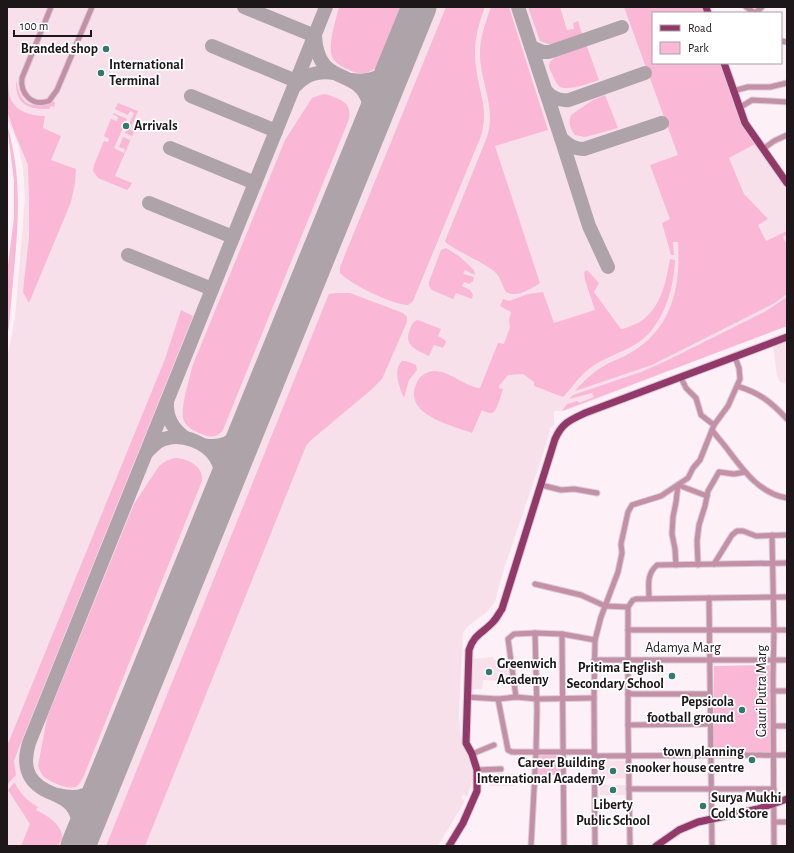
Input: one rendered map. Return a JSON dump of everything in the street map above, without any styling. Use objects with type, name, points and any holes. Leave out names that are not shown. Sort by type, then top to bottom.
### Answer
[{"type":"main road","points":[[724,64],[747,127],[786,178]]},
{"type":"main road","points":[[449,846],[463,823],[477,791],[477,770],[472,754],[466,743],[469,650],[471,642],[492,622],[502,609],[558,432],[567,422],[600,408],[787,337]]},
{"type":"main road","points":[[656,846],[679,830],[712,818],[774,804],[787,799]]},
{"type":"street","points":[[50,7],[21,83],[24,92],[31,100],[38,102],[49,101],[57,90],[92,7]]},
{"type":"street","points":[[733,91],[748,87],[770,87],[787,83]]},
{"type":"street","points":[[739,108],[752,100],[787,102]]},
{"type":"street","points":[[763,149],[774,141],[787,136]]},
{"type":"street","points":[[595,846],[595,640],[605,606],[618,572],[622,553],[621,544],[628,512],[632,505],[661,496],[688,478],[693,468],[700,460],[714,425],[728,406],[740,379],[739,368],[735,357]]},
{"type":"street","points":[[681,378],[686,388],[696,398],[701,415],[714,425]]},
{"type":"street","points":[[737,386],[752,390],[764,397],[787,419]]},
{"type":"street","points":[[712,430],[745,472],[765,490],[787,498]]},
{"type":"street","points":[[698,565],[698,532],[708,491],[719,472],[734,474],[745,472]]},
{"type":"street","points":[[541,485],[561,490],[574,488],[597,493]]},
{"type":"street","points":[[678,485],[707,496]]},
{"type":"street","points":[[676,565],[672,534],[678,485]]},
{"type":"street","points":[[714,564],[732,535],[737,531],[743,531],[756,536],[787,536]]},
{"type":"street","name":"Gauri Putra Marg","points":[[772,535],[774,630],[774,846]]},
{"type":"street","points":[[649,598],[649,575],[651,570],[656,566],[772,563],[787,564]]},
{"type":"street","points":[[535,584],[581,595],[605,606],[628,607]]},
{"type":"street","points":[[630,846],[628,607],[632,600],[649,598],[787,597]]},
{"type":"street","points":[[709,598],[712,846]]},
{"type":"street","points":[[628,630],[787,630]]},
{"type":"street","points":[[531,846],[536,753],[537,699],[535,633]]},
{"type":"street","points":[[516,697],[508,639],[514,634],[562,634],[595,640]]},
{"type":"street","points":[[562,634],[564,846]]},
{"type":"street","name":"Adamya Marg","points":[[594,660],[787,660]]},
{"type":"street","points":[[773,691],[787,691]]},
{"type":"street","points":[[628,694],[710,694]]},
{"type":"street","points":[[467,697],[498,699],[516,697],[537,699],[594,698]]},
{"type":"street","points":[[498,699],[508,750],[512,752],[592,752],[597,756],[787,755]]},
{"type":"street","points":[[628,725],[710,724]]},
{"type":"street","points":[[774,726],[787,726]]},
{"type":"street","points":[[472,754],[494,745]]},
{"type":"street","points":[[477,770],[501,769]]},
{"type":"street","points":[[629,789],[774,789]]},
{"type":"street","points":[[774,822],[787,822]]},
{"type":"shaded area","points":[[7,7],[703,7],[652,12],[652,64],[721,64],[746,130],[787,189],[787,326],[570,409],[554,411],[554,425],[549,429],[550,431],[545,448],[503,572],[495,602],[488,611],[467,627],[463,633],[459,709],[460,734],[473,767],[473,778],[467,797],[463,795],[461,798],[465,801],[438,846],[7,846],[7,358],[15,318],[25,199],[23,169],[18,144],[7,119]]},
{"type":"shaded area","points":[[786,342],[787,384],[780,382],[777,376],[773,346]]},
{"type":"shaded area","name":"Greenwich Academy","points":[[493,657],[494,660],[502,659],[504,666],[508,666],[510,678],[498,681],[483,680],[482,689],[469,689],[471,659]]},
{"type":"shaded area","name":"Career Building International Academy","points":[[601,760],[625,761],[626,778],[600,779]]},
{"type":"shaded area","points":[[498,773],[515,774],[515,786],[490,786],[490,777],[498,777]]},
{"type":"shaded area","name":"Liberty Public School","points":[[600,785],[626,785],[627,795],[600,795]]},
{"type":"green space","points":[[339,7],[400,7],[377,66],[369,72],[357,73],[344,68],[335,61],[332,56],[332,35]]},
{"type":"green space","points":[[446,7],[485,7],[475,44],[477,77],[484,109],[483,126],[481,136],[413,301],[408,305],[392,302],[353,283],[340,273],[340,267]]},
{"type":"green space","points":[[491,7],[509,7],[548,130],[495,146],[540,283],[528,290],[514,294],[506,292],[498,275],[491,269],[453,248],[445,241],[487,137],[490,116],[488,97],[481,68],[480,45]]},
{"type":"green space","points":[[528,7],[560,7],[567,30],[574,29],[573,23],[578,21],[583,37],[553,44],[540,41]]},
{"type":"green space","points":[[624,7],[703,7],[705,12],[652,12],[652,64],[721,64],[755,144],[729,158],[744,194],[768,219],[758,225],[766,241],[787,231],[787,239],[785,235],[783,237],[787,245],[787,294],[773,304],[652,365],[575,391],[596,371],[630,353],[644,343],[656,332],[671,305],[678,275],[678,242],[673,242],[674,255],[671,255],[662,223],[670,219],[650,165],[678,155]]},
{"type":"green space","points":[[586,44],[599,80],[574,87],[560,87],[556,83],[550,70],[549,63],[563,52]]},
{"type":"green space","points":[[7,77],[10,98],[17,108],[33,115],[45,116],[43,128],[61,136],[51,160],[76,169],[71,202],[29,303],[23,292],[29,237],[28,165],[7,111]]},
{"type":"green space","points":[[16,80],[21,95],[28,103],[38,105],[53,101],[55,103],[54,107],[51,106],[49,109],[42,109],[29,107],[24,104],[18,95]]},
{"type":"green space","points":[[325,94],[340,99],[346,104],[349,119],[223,430],[215,436],[204,435],[188,426],[184,421],[183,416],[184,402],[192,367],[285,140],[312,98]]},
{"type":"green space","points":[[605,95],[618,128],[585,137],[575,135],[570,125],[571,115],[593,100]]},
{"type":"green space","points":[[118,103],[138,111],[130,130],[132,130],[134,124],[137,125],[115,176],[132,183],[127,190],[98,178],[93,171],[104,141],[108,142],[109,139],[104,136],[111,119],[117,121],[118,117],[113,113],[127,119],[114,148],[124,153],[125,149],[119,147],[123,137],[130,140],[132,136],[125,133],[134,113],[130,111],[128,115],[115,109]]},
{"type":"green space","points":[[7,125],[15,165],[18,222],[7,340],[7,273],[14,218],[14,181]]},
{"type":"green space","points":[[446,248],[459,256],[474,270],[475,275],[465,270],[463,274],[474,277],[473,281],[469,284],[464,282],[462,286],[470,290],[473,295],[472,299],[456,293],[453,299],[432,290],[429,286],[429,282],[441,250]]},
{"type":"green space","points":[[670,259],[675,260],[670,294],[655,326],[639,342],[628,349],[604,359],[588,369],[563,397],[534,386],[534,382],[523,374],[508,375],[499,386],[499,388],[503,389],[495,410],[491,413],[482,410],[472,433],[431,417],[422,411],[416,403],[414,393],[417,382],[424,374],[431,371],[445,373],[469,385],[480,388],[498,343],[504,344],[510,327],[509,320],[511,312],[500,306],[503,299],[509,301],[528,294],[543,292],[554,323],[595,310],[585,280],[584,272],[587,270],[599,283],[594,292],[621,329],[623,329],[642,321],[655,306],[665,284]]},
{"type":"green space","points":[[350,293],[403,313],[407,317],[407,322],[382,379],[306,446],[145,846],[106,846],[328,296],[329,294]]},
{"type":"green space","points":[[787,297],[787,326],[562,411],[567,404],[577,401],[579,403],[594,397],[592,393],[569,399],[573,395],[641,372],[668,360],[766,311]]},
{"type":"green space","points":[[181,310],[193,316],[18,750],[14,761],[16,775],[7,785],[7,746],[165,359]]},
{"type":"green space","points":[[418,320],[441,329],[438,336],[446,342],[443,348],[434,345],[429,356],[412,347],[408,340],[411,326]]},
{"type":"green space","points":[[402,361],[416,365],[417,370],[409,380],[404,398],[397,374],[399,365]]},
{"type":"green space","points":[[174,458],[184,459],[194,464],[200,471],[202,481],[83,778],[78,785],[74,787],[60,785],[44,777],[38,766],[47,718],[134,504],[159,466]]},
{"type":"green space","name":"Pepsicola football ground","points":[[770,665],[770,754],[714,755],[714,666]]},
{"type":"green space","points":[[557,754],[560,758],[560,775],[537,775],[539,755]]},
{"type":"green space","points":[[14,783],[25,797],[38,807],[36,810],[49,817],[59,828],[62,839],[58,846],[21,846],[30,824],[8,790]]},
{"type":"taxiway","points":[[244,7],[315,36],[318,53],[323,63],[331,70],[356,84],[364,91],[370,106],[371,125]]},
{"type":"taxiway","points":[[83,834],[77,815],[71,805],[62,798],[38,786],[30,776],[26,764],[29,743],[326,7]]},
{"type":"taxiway","points":[[518,7],[561,138],[566,143],[571,146],[584,149],[662,123]]},
{"type":"taxiway","points":[[531,47],[543,52],[549,52],[622,27]]},
{"type":"taxiway","points":[[212,46],[296,81]]},
{"type":"taxiway","points":[[352,80],[359,81],[378,77],[393,66],[397,60]]},
{"type":"taxiway","points":[[295,86],[312,74],[322,72],[334,73]]},
{"type":"taxiway","points":[[545,90],[556,98],[569,100],[645,73]]},
{"type":"taxiway","points":[[191,96],[276,131]]},
{"type":"taxiway","points":[[561,138],[589,226],[608,267]]},
{"type":"taxiway","points":[[170,148],[255,183]]},
{"type":"taxiway","points":[[149,203],[233,237]]},
{"type":"taxiway","points":[[128,255],[212,289]]},
{"type":"taxiway","points":[[167,402],[171,422],[176,430],[184,437]]},
{"type":"taxiway","points":[[203,445],[222,445],[237,437],[247,429]]},
{"type":"taxiway","points":[[147,452],[159,441],[171,437],[186,438],[200,443],[212,452],[218,461],[223,487]]},
{"type":"taxiway","points":[[58,795],[66,797],[85,795],[96,788],[106,777]]},
{"type":"runway","points":[[78,846],[419,7]]},
{"type":"place","name":"Branded shop","points":[[106,49]]},
{"type":"place","name":"International Terminal","points":[[101,73]]},
{"type":"place","name":"Arrivals","points":[[126,126]]},
{"type":"place","name":"Greenwich Academy","points":[[489,672]]},
{"type":"place","name":"Pritima English Secondary School","points":[[672,676]]},
{"type":"place","name":"Pepsicola football ground","points":[[742,710]]},
{"type":"place","name":"town planning snooker house centre","points":[[752,760]]},
{"type":"place","name":"Career Building International Academy","points":[[613,771]]},
{"type":"place","name":"Liberty Public School","points":[[613,790]]},
{"type":"place","name":"Surya Mukhi Cold Store","points":[[703,806]]}]
